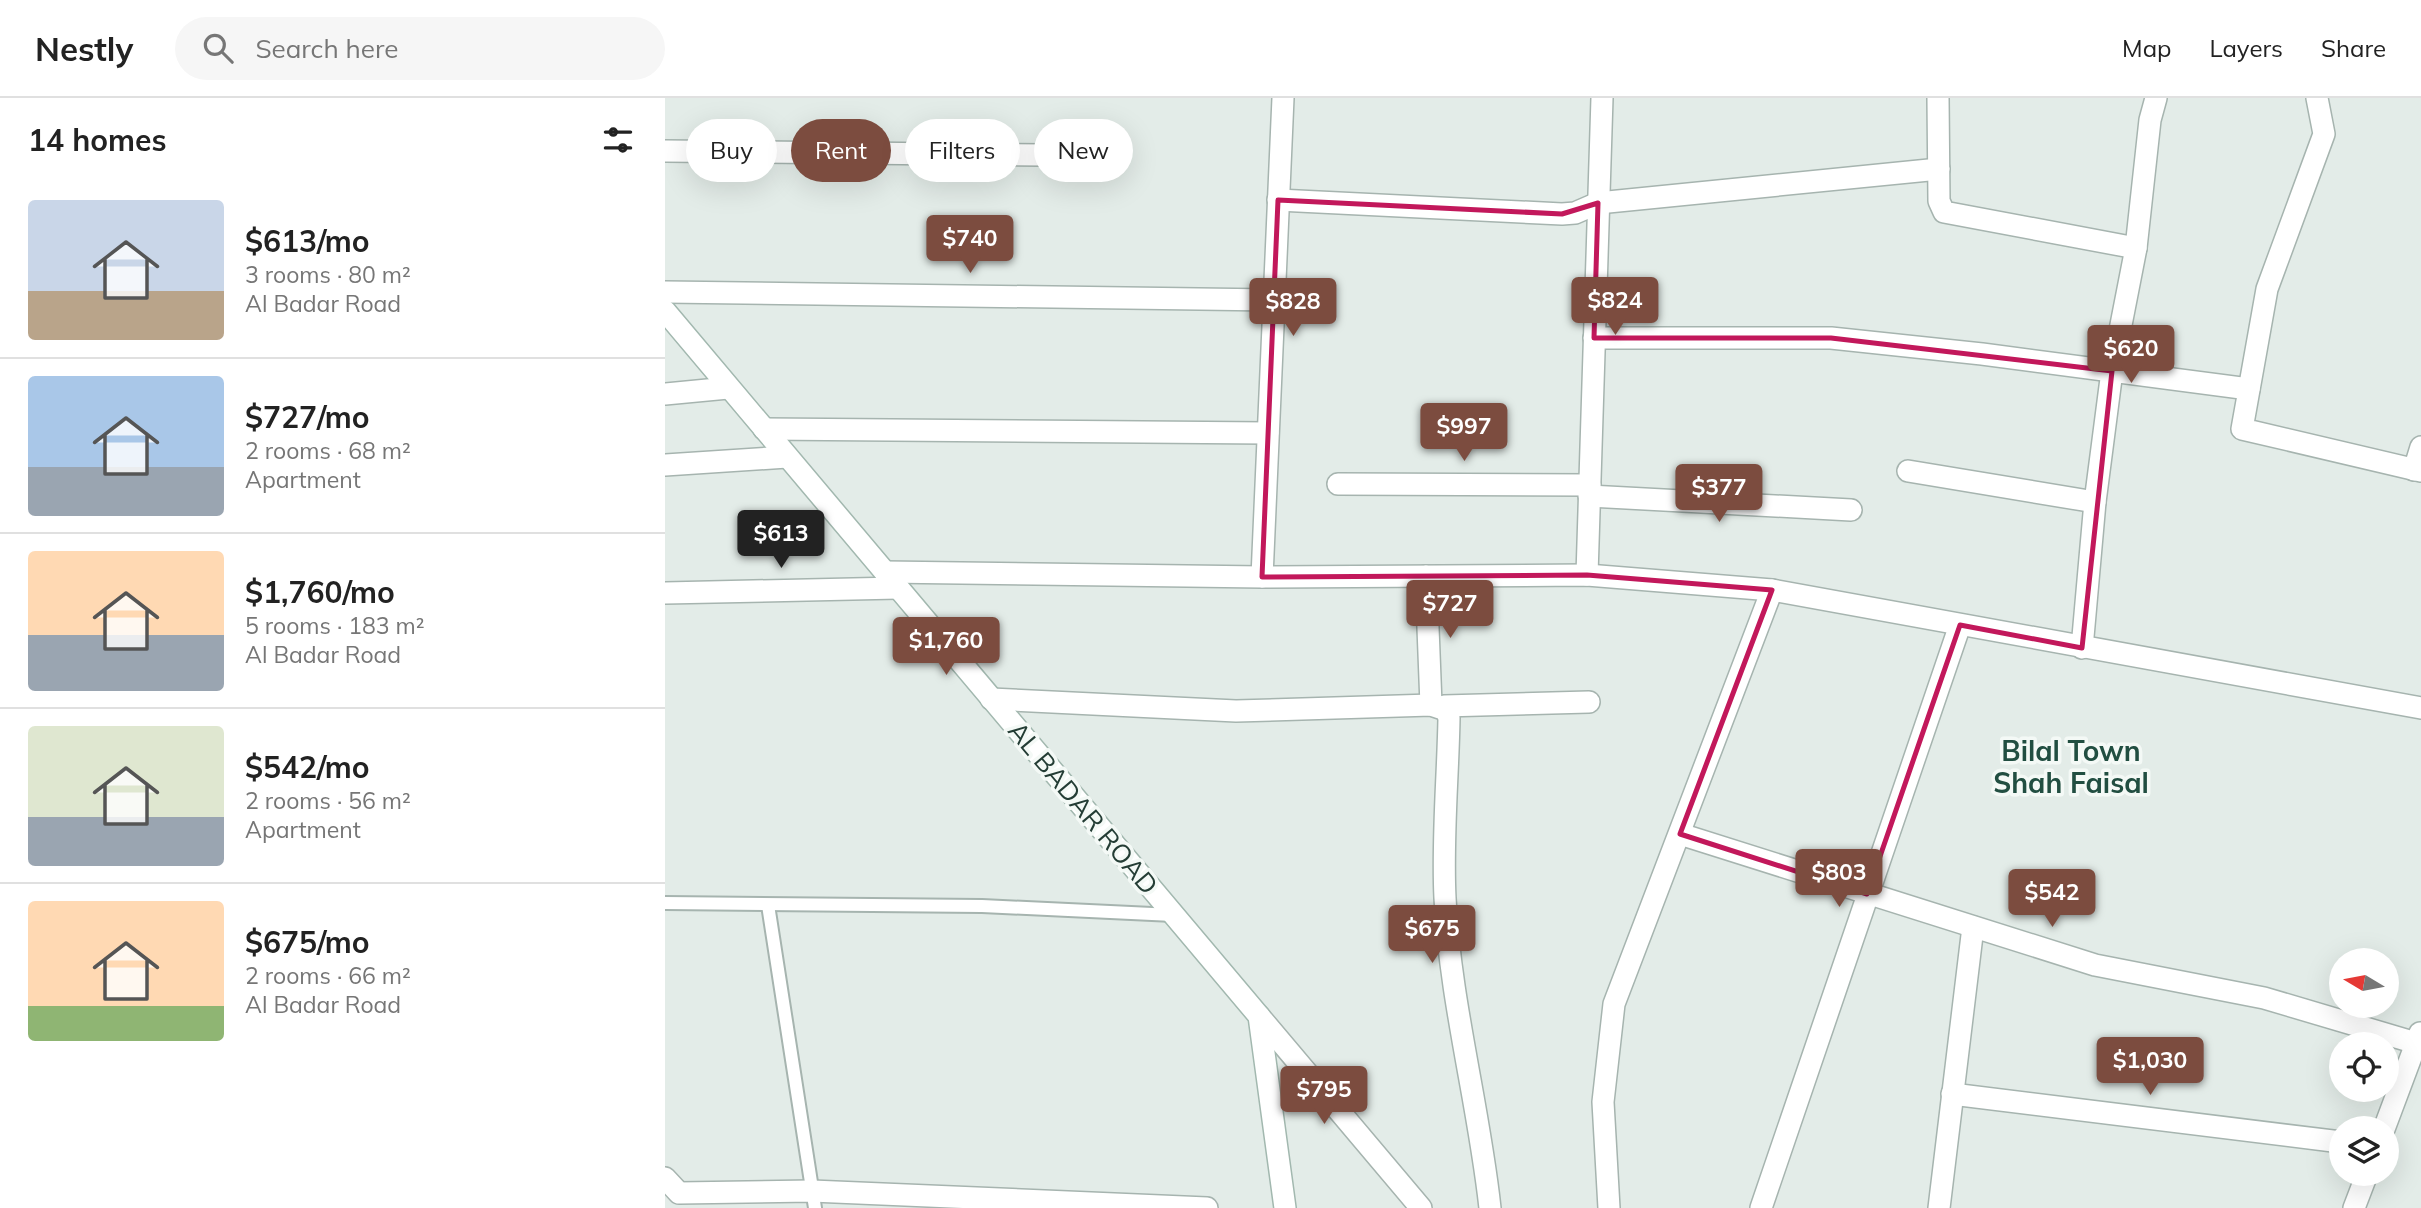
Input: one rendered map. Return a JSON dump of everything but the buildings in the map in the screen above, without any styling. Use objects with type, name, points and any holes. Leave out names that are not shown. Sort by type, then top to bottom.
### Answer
[{"type":"street","points":[[1262,577],[1283,98]]},
{"type":"street","points":[[1587,575],[1601,98]]},
{"type":"street","points":[[1938,98],[1939,201],[1944,212],[2136,248]]},
{"type":"street","points":[[2082,648],[2095,502],[2112,370],[2136,248],[2150,120],[2156,98]]},
{"type":"street","points":[[2317,98],[2324,134],[2267,289],[2242,429],[2418,471],[2421,447]]},
{"type":"street","points":[[665,151],[1034,155]]},
{"type":"street","points":[[1279,201],[1562,214],[1575,213],[1598,203],[1939,169]]},
{"type":"street","points":[[665,292],[1274,300]]},
{"type":"street","name":"AL BADAR ROAD","points":[[665,312],[1421,1208]]},
{"type":"street","points":[[1594,338],[1831,338],[2112,370],[2249,389]]},
{"type":"street","points":[[665,394],[729,388]]},
{"type":"street","points":[[764,429],[1268,433]]},
{"type":"street","points":[[665,464],[787,457]]},
{"type":"street","points":[[1908,471],[2095,502]]},
{"type":"street","points":[[1338,484],[1590,490],[1851,510]]},
{"type":"street","points":[[665,593],[891,580],[1587,575],[1772,590],[2421,708]]},
{"type":"street","points":[[1426,576],[1438,706]]},
{"type":"street","points":[[1609,1208],[1603,1102],[1614,1004],[1772,590]]},
{"type":"street","points":[[1761,1208],[1960,625]]},
{"type":"street","points":[[991,699],[1236,711],[1588,702]]},
{"type":"street","points":[[1438,706],[1446,710],[1449,718],[1445,898],[1457,999],[1485,1157],[1490,1208]]},
{"type":"street","points":[[1680,834],[2095,965],[2264,998],[2419,1037],[2389,1116]]},
{"type":"street","points":[[1939,1208],[1973,927]]},
{"type":"street","points":[[1259,1016],[1285,1208]]},
{"type":"street","points":[[1952,1094],[2329,1141]]},
{"type":"street","points":[[665,1178],[679,1193],[813,1200],[1207,1208]]},
{"type":"street","points":[[2354,1208],[2362,1186]]},
{"type":"lane","points":[[665,903],[982,906],[1174,915]]},
{"type":"lane","points":[[768,905],[813,1200]]},
{"type":"highlighted area","points":[[1278,200],[1562,214],[1598,203],[1594,338],[1831,338],[2112,371],[2082,648],[1960,625],[1867,894],[1680,834],[1772,590],[1587,575],[1262,577]]},
{"type":"district","name":"Bilal Town Shah Faisal","points":[[2071,767]]}]
